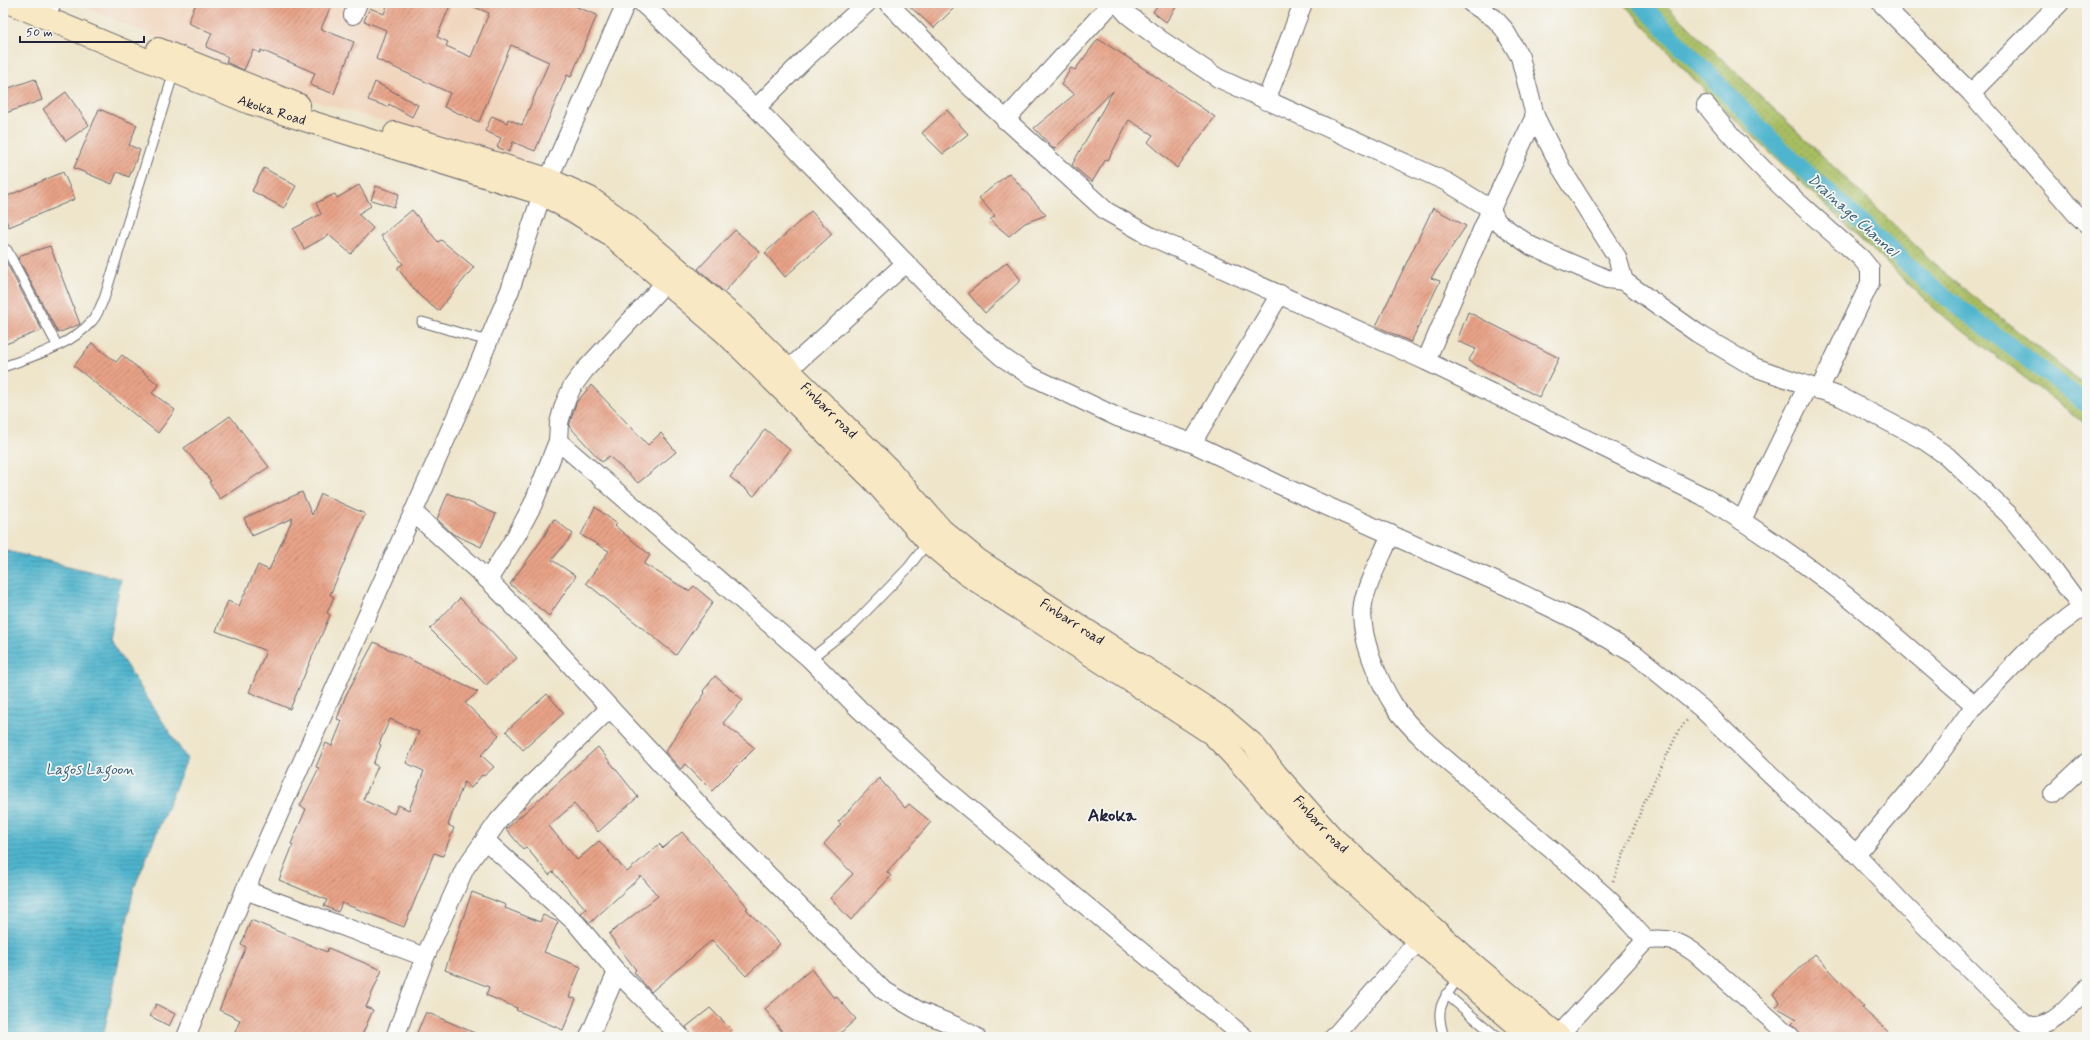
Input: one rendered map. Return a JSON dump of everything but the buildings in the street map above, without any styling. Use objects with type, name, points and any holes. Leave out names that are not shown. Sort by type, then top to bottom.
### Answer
[{"type":"main road","name":"Akoka Road","points":[[10,3],[250,103],[545,187]]},
{"type":"main road","points":[[47,4],[307,108],[545,187],[584,206]]},
{"type":"main road","name":"Finbarr road","points":[[584,206],[608,233],[725,333],[874,480],[928,542],[966,574],[1212,734],[1238,759],[1258,786],[1317,849],[1521,1031]]},
{"type":"main road","name":"Finbarr road","points":[[584,206],[620,220],[738,320],[889,469],[942,530],[978,560],[1225,720],[1252,744],[1276,774],[1332,837],[1473,964],[1559,1036]]},
{"type":"street","points":[[186,1037],[245,890],[466,394],[510,290],[545,187],[626,3]]},
{"type":"street","points":[[642,3],[756,108],[967,325],[1002,357],[1029,375],[1118,417],[1192,443],[1506,586],[1576,620],[1636,655],[1701,708],[1806,810],[1856,854],[1903,904],[2006,1006],[2028,1025],[2040,1026],[2052,1020],[2087,988]]},
{"type":"street","points":[[756,108],[806,58],[867,3]]},
{"type":"street","points":[[888,3],[1005,120],[1106,210],[1150,236],[1426,361],[1703,496],[1742,520],[1813,570],[1871,616],[1975,705]]},
{"type":"street","points":[[1005,120],[1112,3]]},
{"type":"street","points":[[1117,3],[1128,15],[1167,44],[1218,78],[1447,182],[1491,209],[1497,222],[1531,246],[1607,279],[1624,281],[1697,333],[1748,363],[1841,397],[1924,441],[1947,456],[2009,515],[2084,606],[2037,641],[1975,705],[1930,767],[1856,854]]},
{"type":"street","points":[[1266,101],[1303,3]]},
{"type":"street","points":[[1471,3],[1494,18],[1507,34],[1520,57],[1535,116],[1561,168],[1617,256],[1624,281]]},
{"type":"street","points":[[1881,3],[1971,94],[2077,215],[2087,224]]},
{"type":"street","points":[[1971,94],[2060,3]]},
{"type":"street","points":[[1706,105],[1729,135],[1786,193],[1861,258],[1870,269],[1870,283],[1742,520]]},
{"type":"street","points":[[1426,361],[1491,209],[1535,116]]},
{"type":"street","points":[[788,370],[906,263]]},
{"type":"street","points":[[488,580],[516,536],[533,504],[558,441],[559,423],[572,387],[584,371],[665,282]]},
{"type":"street","points":[[1192,443],[1280,294]]},
{"type":"street","points":[[558,441],[810,659],[859,709],[940,785],[1244,1037]]},
{"type":"street","points":[[413,512],[488,580],[553,646],[714,820],[883,990],[919,1011],[956,1026],[976,1037]]},
{"type":"street","points":[[1391,534],[1366,593],[1362,616],[1365,637],[1374,664],[1396,708],[1416,731],[1444,757],[1607,898],[1646,940]]},
{"type":"street","points":[[395,1037],[425,958],[465,868],[498,820],[534,782],[610,708]]},
{"type":"street","points":[[2053,794],[2087,762]]},
{"type":"street","points":[[485,840],[575,922],[617,972],[681,1037]]},
{"type":"street","points":[[245,890],[425,958]]},
{"type":"street","points":[[1559,1036],[1646,940],[1665,939],[1680,942],[1695,953],[1790,1037]]},
{"type":"street","points":[[1334,1037],[1419,940]]},
{"type":"street","points":[[589,1037],[617,972]]},
{"type":"lane","points":[[3,367],[57,345],[79,334],[94,320],[104,299],[174,72]]},
{"type":"lane","points":[[7,250],[57,345]]},
{"type":"lane","points":[[422,322],[488,341]]},
{"type":"lane","points":[[810,659],[851,627],[908,568],[928,542]]},
{"type":"lane","points":[[1444,1037],[1439,1010],[1441,1002],[1459,977]]},
{"type":"lane","points":[[1446,994],[1497,1037]]},
{"type":"path","points":[[1607,898],[1644,803],[1679,730],[1701,708]]},
{"type":"shaded area","points":[[75,3],[601,3],[531,165],[299,96]]},
{"type":"green space","points":[[1623,3],[1664,3],[1943,272],[2087,386],[2087,425],[1938,312],[1702,88]]},
{"type":"water","name":"Lagos Lagoon","points":[[3,550],[121,579],[109,639],[187,759],[134,888],[103,1037],[3,1037]]},
{"type":"waterway","name":"Drainage Channel","points":[[1640,3],[1780,148],[1931,286],[2087,404]]},
{"type":"district","name":"Akoka","points":[[1112,815]]}]
